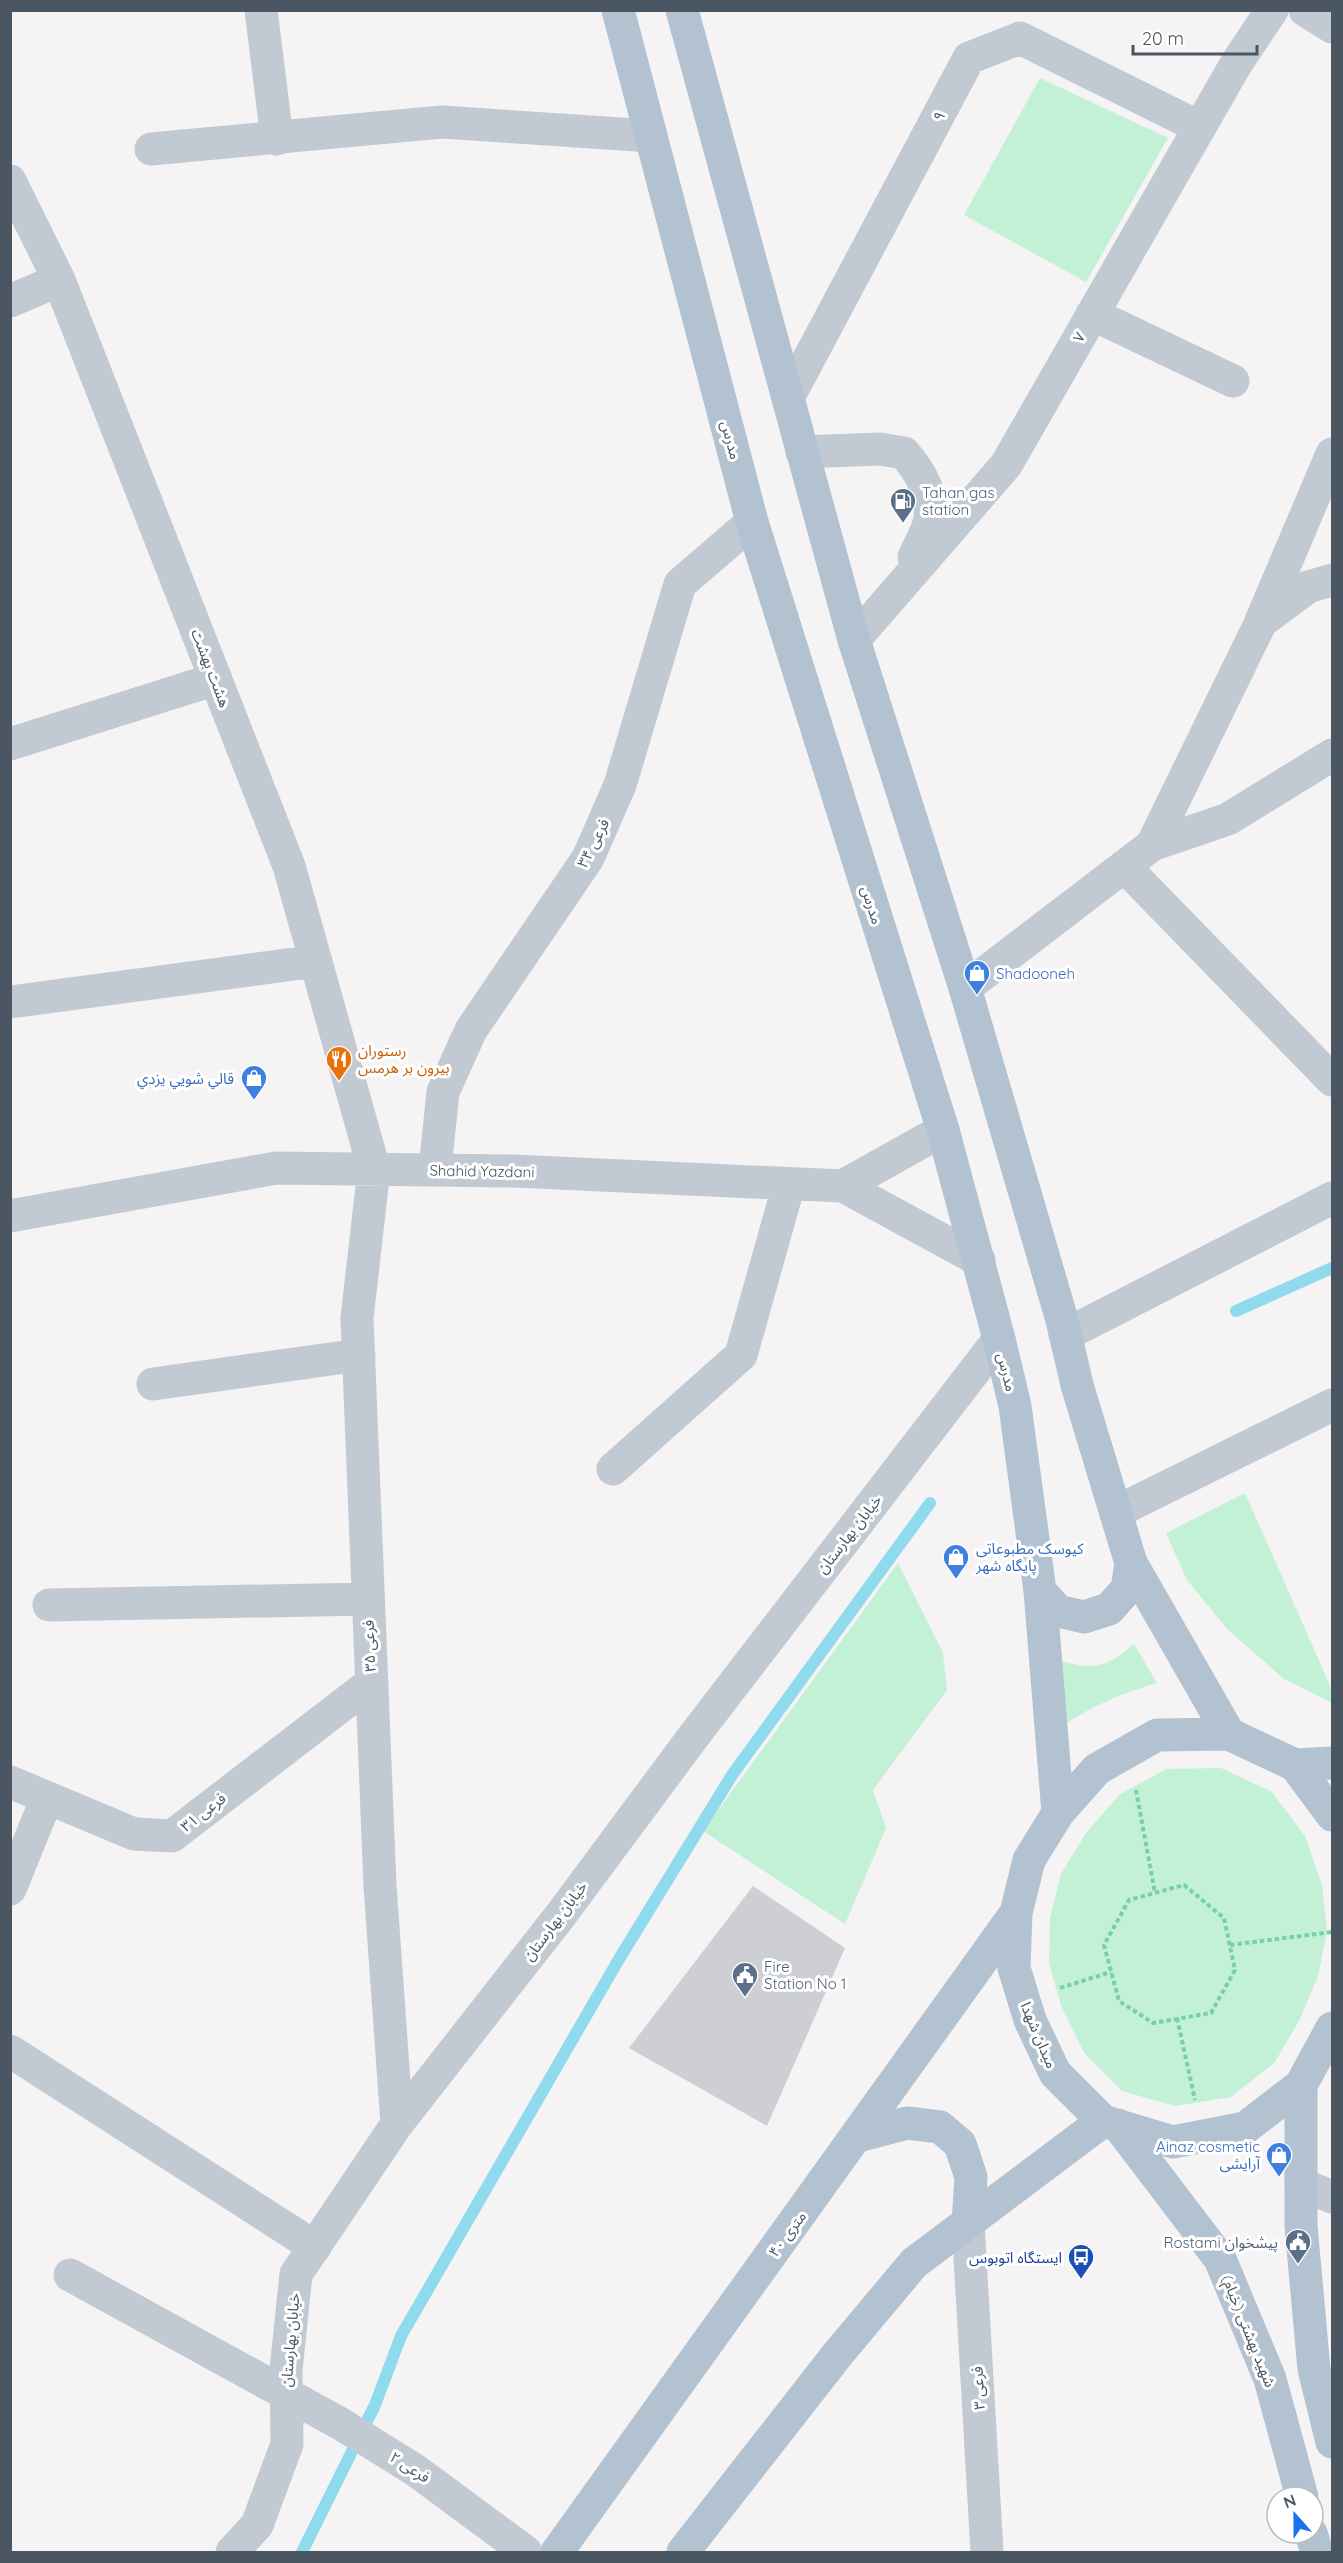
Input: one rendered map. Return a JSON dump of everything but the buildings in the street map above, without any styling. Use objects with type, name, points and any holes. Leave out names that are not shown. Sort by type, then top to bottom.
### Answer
[{"type":"main road","name":"مدرس","points":[[618,10],[752,522],[943,1130],[999,1339],[1015,1406],[1040,1591],[1058,1813]]},
{"type":"main road","points":[[682,10],[854,640],[965,988],[1065,1335],[1077,1385],[1131,1563],[1229,1734]]},
{"type":"main road","points":[[1040,1591],[1058,1611],[1084,1617],[1109,1609],[1127,1589],[1131,1563]]},
{"type":"main road","name":"میدان شهدا","points":[[1332,1815],[1295,1765],[1229,1734],[1157,1735],[1097,1769],[1058,1813],[1029,1860],[1016,1913],[1014,1968],[1029,2020],[1055,2073],[1111,2123],[1173,2142],[1245,2128],[1301,2085],[1332,2028]]},
{"type":"main road","points":[[1295,1765],[1332,1763]]},
{"type":"main road","name":"۴۰ متری","points":[[557,2553],[1016,1913]]},
{"type":"main road","points":[[1301,2085],[1301,2226],[1314,2369],[1332,2442]]},
{"type":"main road","points":[[858,2136],[907,2123],[940,2127],[960,2144],[971,2177],[968,2223]]},
{"type":"main road","points":[[683,2553],[837,2355],[915,2263],[1111,2123]]},
{"type":"main road","name":"شهید بهشتی (خیام)","points":[[1111,2123],[1220,2259],[1270,2379],[1299,2485]]},
{"type":"street","points":[[261,10],[276,139]]},
{"type":"street","name":"۷","points":[[854,640],[1006,465],[1199,127],[1236,64],[1272,10]]},
{"type":"street","points":[[1305,10],[1332,27]]},
{"type":"street","name":"۹","points":[[788,398],[969,58],[1020,38],[1199,127]]},
{"type":"street","points":[[152,149],[442,122],[651,136]]},
{"type":"street","name":"هشت بهشت","points":[[10,181],[59,279],[289,866],[374,1169]]},
{"type":"street","points":[[10,302],[59,279]]},
{"type":"street","points":[[1092,314],[1233,381]]},
{"type":"street","points":[[802,452],[870,449],[904,453],[922,473],[929,502],[930,518],[906,578]]},
{"type":"street","points":[[1152,845],[1261,622],[1332,454]]},
{"type":"street","name":"فرعی ۳۴","points":[[435,1170],[443,1092],[471,1030],[588,858],[620,785],[680,584],[752,522]]},
{"type":"street","points":[[1261,622],[1308,587],[1332,580]]},
{"type":"street","points":[[10,744],[216,679]]},
{"type":"street","points":[[965,988],[1152,845],[1228,819],[1332,755]]},
{"type":"street","points":[[1124,866],[1332,1080]]},
{"type":"street","points":[[10,1002],[316,961]]},
{"type":"street","points":[[843,1186],[943,1130]]},
{"type":"street","name":"Shahid Yazdani","points":[[10,1216],[276,1168],[435,1170],[843,1186]]},
{"type":"street","name":"فرعی ۳۵","points":[[374,1169],[357,1318],[380,1886],[398,2124]]},
{"type":"street","points":[[613,1468],[741,1355],[789,1184]]},
{"type":"street","points":[[843,1186],[979,1260]]},
{"type":"street","points":[[1065,1335],[1332,1198]]},
{"type":"street","name":"خیابان بهارستان","points":[[232,2553],[257,2525],[287,2444],[285,2370],[296,2274],[398,2124],[560,1916],[693,1737],[999,1339]]},
{"type":"street","points":[[153,1384],[359,1355]]},
{"type":"street","points":[[1116,1512],[1332,1406]]},
{"type":"street","points":[[48,1605],[368,1599]]},
{"type":"street","name":"فرعی ۳۱","points":[[10,1782],[134,1834],[172,1836],[371,1683]]},
{"type":"street","points":[[10,1890],[48,1798]]},
{"type":"street","points":[[10,2051],[315,2247]]},
{"type":"street","points":[[1301,2184],[1332,2197]]},
{"type":"street","name":"فرعی ۳","points":[[968,2223],[987,2553]]},
{"type":"street","name":"فرعی ۲","points":[[70,2275],[341,2424],[415,2470],[526,2553]]},
{"type":"path","points":[[1130,1751],[1155,1893]]},
{"type":"path","points":[[1184,1885],[1224,1918],[1230,1945],[1235,1970],[1211,2013],[1153,2023],[1119,2001],[1104,1945],[1128,1900],[1184,1885]]},
{"type":"path","points":[[1230,1945],[1332,1932]]},
{"type":"path","points":[[1023,1999],[1111,1972]]},
{"type":"path","points":[[1177,2018],[1195,2103],[1206,2136]]},
{"type":"green space","points":[[1040,78],[1168,138],[1086,282],[964,215]]},
{"type":"green space","points":[[1245,1493],[1332,1690],[1332,1703],[1284,1679],[1228,1630],[1187,1580],[1166,1533]]},
{"type":"green space","points":[[898,1563],[943,1653],[947,1690],[873,1790],[886,1828],[845,1924],[703,1831]]},
{"type":"green space","points":[[1134,1644],[1157,1683],[1109,1700],[1065,1724],[1061,1661],[1083,1666],[1100,1665],[1116,1658]]},
{"type":"green space","points":[[1221,1768],[1272,1792],[1305,1836],[1322,1885],[1327,1931],[1318,1976],[1300,2019],[1275,2062],[1231,2097],[1175,2106],[1122,2091],[1084,2053],[1062,2008],[1049,1964],[1050,1918],[1061,1874],[1086,1833],[1119,1795],[1166,1769]]},
{"type":"waterway","points":[[1236,1311],[1332,1268]]},
{"type":"waterway","points":[[302,2552],[375,2405],[401,2336],[619,1959],[732,1775],[930,1503]]},
{"type":"place","name":"Tahan gas station","points":[[903,524]]},
{"type":"place","name":"Shadooneh","points":[[977,996]]},
{"type":"place","name":"رستوران بیرون بر هرمس","points":[[339,1082]]},
{"type":"place","name":"قالي شويي يزدي","points":[[254,1101]]},
{"type":"place","name":"کیوسک مطبوعاتی پایگاه شهر","points":[[956,1580]]},
{"type":"place","name":"Fire Station No 1","points":[[745,1998]]},
{"type":"place","name":"Ainaz cosmetic آرایشی","points":[[1279,2178]]},
{"type":"place","name":"Rostami پیشخوان","points":[[1298,2265]]},
{"type":"place","name":"ایستگاه اتوبوس","points":[[1081,2280]]}]
